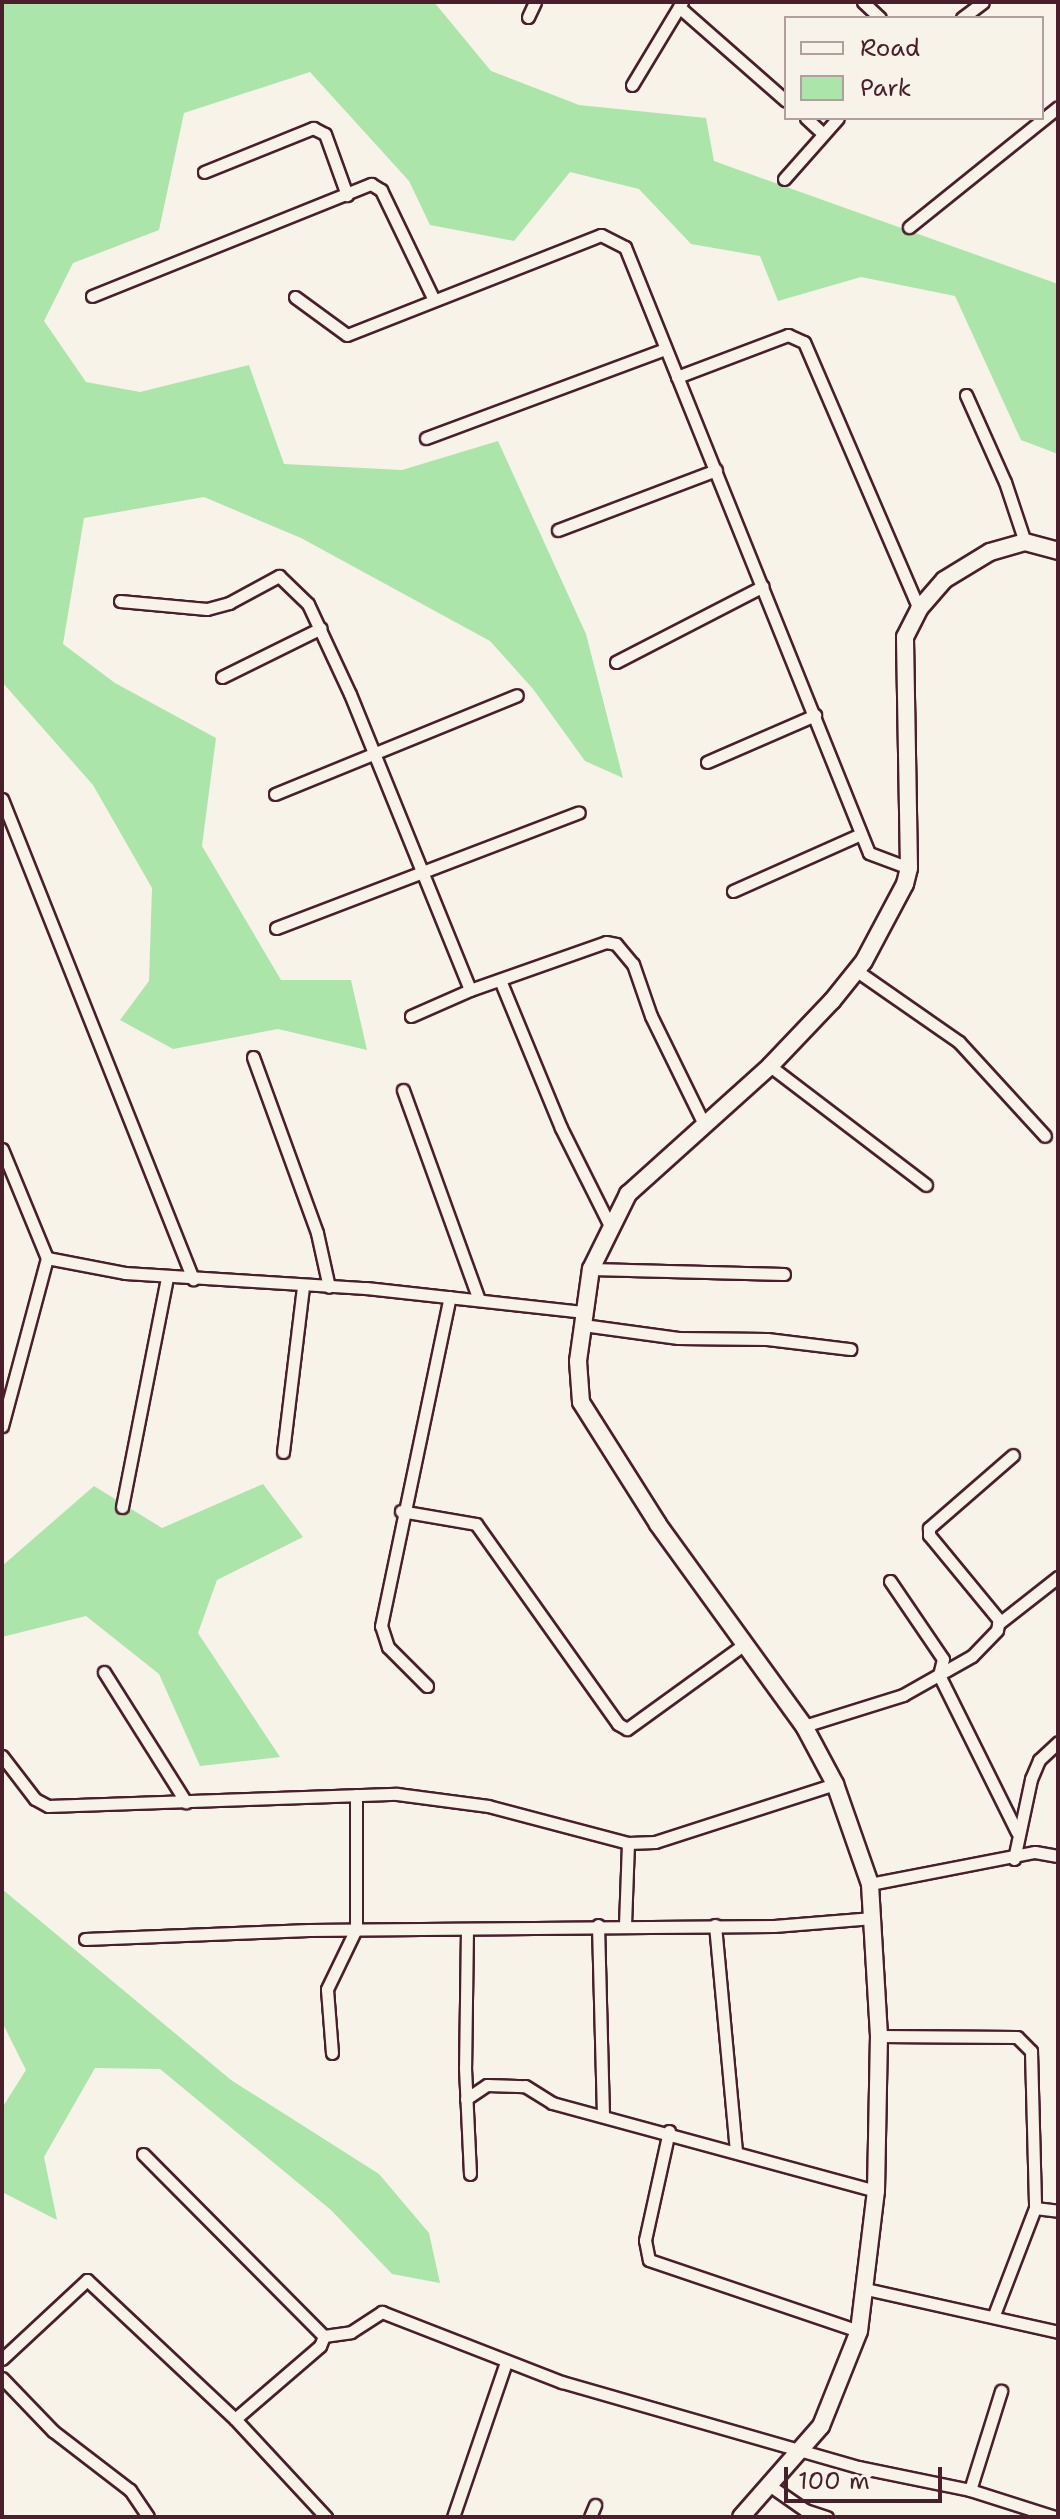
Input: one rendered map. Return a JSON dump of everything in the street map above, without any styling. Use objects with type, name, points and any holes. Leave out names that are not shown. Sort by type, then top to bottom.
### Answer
[{"type":"street","points":[[528,17],[535,2]]},
{"type":"street","points":[[863,2],[878,16]]},
{"type":"street","points":[[965,16],[983,2]]},
{"type":"street","points":[[632,85],[681,5],[784,99]]},
{"type":"street","points":[[808,120],[821,132]]},
{"type":"street","points":[[784,179],[821,132],[836,120]]},
{"type":"street","points":[[909,227],[1042,120]]},
{"type":"street","points":[[204,172],[313,128],[325,134],[347,195]]},
{"type":"street","points":[[92,296],[347,195],[378,186],[434,300]]},
{"type":"street","points":[[295,297],[347,335],[601,235],[625,247],[869,853],[909,868]]},
{"type":"street","points":[[677,377],[788,335],[804,342],[919,609]]},
{"type":"street","points":[[426,438],[665,349]]},
{"type":"street","points":[[966,395],[1005,482],[1025,542]]},
{"type":"street","points":[[558,530],[716,470]]},
{"type":"street","points":[[741,2517],[802,2449],[828,2413],[859,2331],[876,2191],[879,2036],[870,1884],[835,1784],[804,1726],[743,1645],[581,1402],[578,1361],[591,1269],[609,1224],[628,1194],[770,1066],[857,971],[909,868],[905,637],[919,609],[944,580],[972,561],[1025,542],[1058,551]]},
{"type":"street","points":[[120,601],[207,609],[229,603],[279,576],[308,604],[374,754],[420,874],[470,990]]},
{"type":"street","points":[[616,662],[763,586]]},
{"type":"street","points":[[222,677],[321,628]]},
{"type":"street","points":[[275,794],[517,695]]},
{"type":"street","points":[[707,762],[815,715]]},
{"type":"street","points":[[2,799],[193,1279]]},
{"type":"street","points":[[276,928],[579,812]]},
{"type":"street","points":[[733,891],[861,834]]},
{"type":"street","points":[[411,1016],[470,990],[606,942],[624,948],[704,1124]]},
{"type":"street","points":[[857,971],[959,1042],[1045,1136]]},
{"type":"street","points":[[500,980],[561,1128],[609,1224]]},
{"type":"street","points":[[253,1057],[317,1233],[329,1287]]},
{"type":"street","points":[[770,1066],[926,1185]]},
{"type":"street","points":[[403,1090],[479,1300]]},
{"type":"street","points":[[2,1149],[47,1258],[2,1426]]},
{"type":"street","points":[[47,1258],[167,1277],[479,1300],[678,1338],[767,1339],[850,1349]]},
{"type":"street","points":[[591,1269],[784,1274]]},
{"type":"street","points":[[122,1507],[167,1277]]},
{"type":"street","points":[[283,1452],[303,1286]]},
{"type":"street","points":[[427,1686],[388,1647],[381,1626],[401,1511],[450,1297]]},
{"type":"street","points":[[998,1624],[982,1594],[929,1535],[929,1528],[1013,1455]]},
{"type":"street","points":[[401,1511],[476,1524],[618,1724],[627,1729],[743,1645]]},
{"type":"street","points":[[804,1726],[903,1695],[972,1656],[998,1624],[1058,1577]]},
{"type":"street","points":[[890,1581],[943,1659],[939,1675],[1017,1832]]},
{"type":"street","points":[[104,1672],[186,1802]]},
{"type":"street","points":[[1014,1859],[1017,1832],[1039,1760],[1058,1742]]},
{"type":"street","points":[[2,1756],[35,1799],[48,1806],[397,1794],[488,1806],[628,1843],[655,1842],[835,1784]]},
{"type":"street","points":[[332,2053],[327,1989],[356,1929],[356,1795]]},
{"type":"street","points":[[625,1925],[628,1843]]},
{"type":"street","points":[[870,1884],[1014,1859],[1035,1852],[1058,1856]]},
{"type":"street","points":[[85,1939],[356,1929],[715,1925],[873,1918]]},
{"type":"street","points":[[598,1925],[603,2113]]},
{"type":"street","points":[[715,1925],[736,2151]]},
{"type":"street","points":[[467,1929],[466,2099],[470,2174]]},
{"type":"street","points":[[879,2036],[1017,2037],[1026,2042],[1034,2110],[1035,2208],[994,2315]]},
{"type":"street","points":[[466,2099],[487,2085],[518,2085],[552,2103],[603,2113],[876,2191]]},
{"type":"street","points":[[669,2131],[645,2240],[649,2260],[859,2331]]},
{"type":"street","points":[[143,2154],[324,2336]]},
{"type":"street","points":[[1035,2208],[1058,2211]]},
{"type":"street","points":[[2,2359],[87,2280],[235,2419],[326,2517]]},
{"type":"street","points":[[866,2289],[994,2315],[1058,2332]]},
{"type":"street","points":[[324,2336],[351,2332],[382,2312],[506,2362],[858,2467],[970,2490],[1055,2517]]},
{"type":"street","points":[[235,2419],[320,2346],[324,2336]]},
{"type":"street","points":[[453,2517],[506,2362]]},
{"type":"street","points":[[2,2378],[53,2431],[130,2490],[148,2517]]},
{"type":"street","points":[[970,2490],[1001,2391]]},
{"type":"street","points":[[769,2485],[805,2510],[827,2517]]},
{"type":"street","points":[[590,2517],[595,2505]]},
{"type":"green space","points":[[2,2],[434,2],[491,71],[579,105],[706,118],[714,161],[1058,284],[1058,454],[1021,440],[955,296],[861,277],[778,301],[760,256],[691,244],[639,189],[570,172],[514,241],[430,225],[409,181],[310,72],[184,113],[159,230],[73,263],[44,321],[86,382],[140,392],[249,365],[284,464],[402,470],[498,441],[586,634],[623,778],[585,761],[533,689],[490,641],[301,538],[204,497],[84,518],[63,644],[115,683],[216,738],[202,846],[281,980],[351,980],[367,1050],[278,1029],[173,1049],[120,1020],[149,981],[152,888],[93,785],[2,682]]},
{"type":"green space","points":[[263,1484],[303,1537],[217,1580],[198,1633],[280,1757],[200,1766],[159,1674],[86,1616],[2,1637],[2,1566],[94,1486],[162,1528]]},
{"type":"green space","points":[[2,1889],[231,2080],[379,2174],[429,2233],[440,2283],[392,2274],[331,2210],[160,2069],[95,2068],[44,2157],[57,2220],[2,2192],[2,2108],[26,2070],[2,2022]]}]
